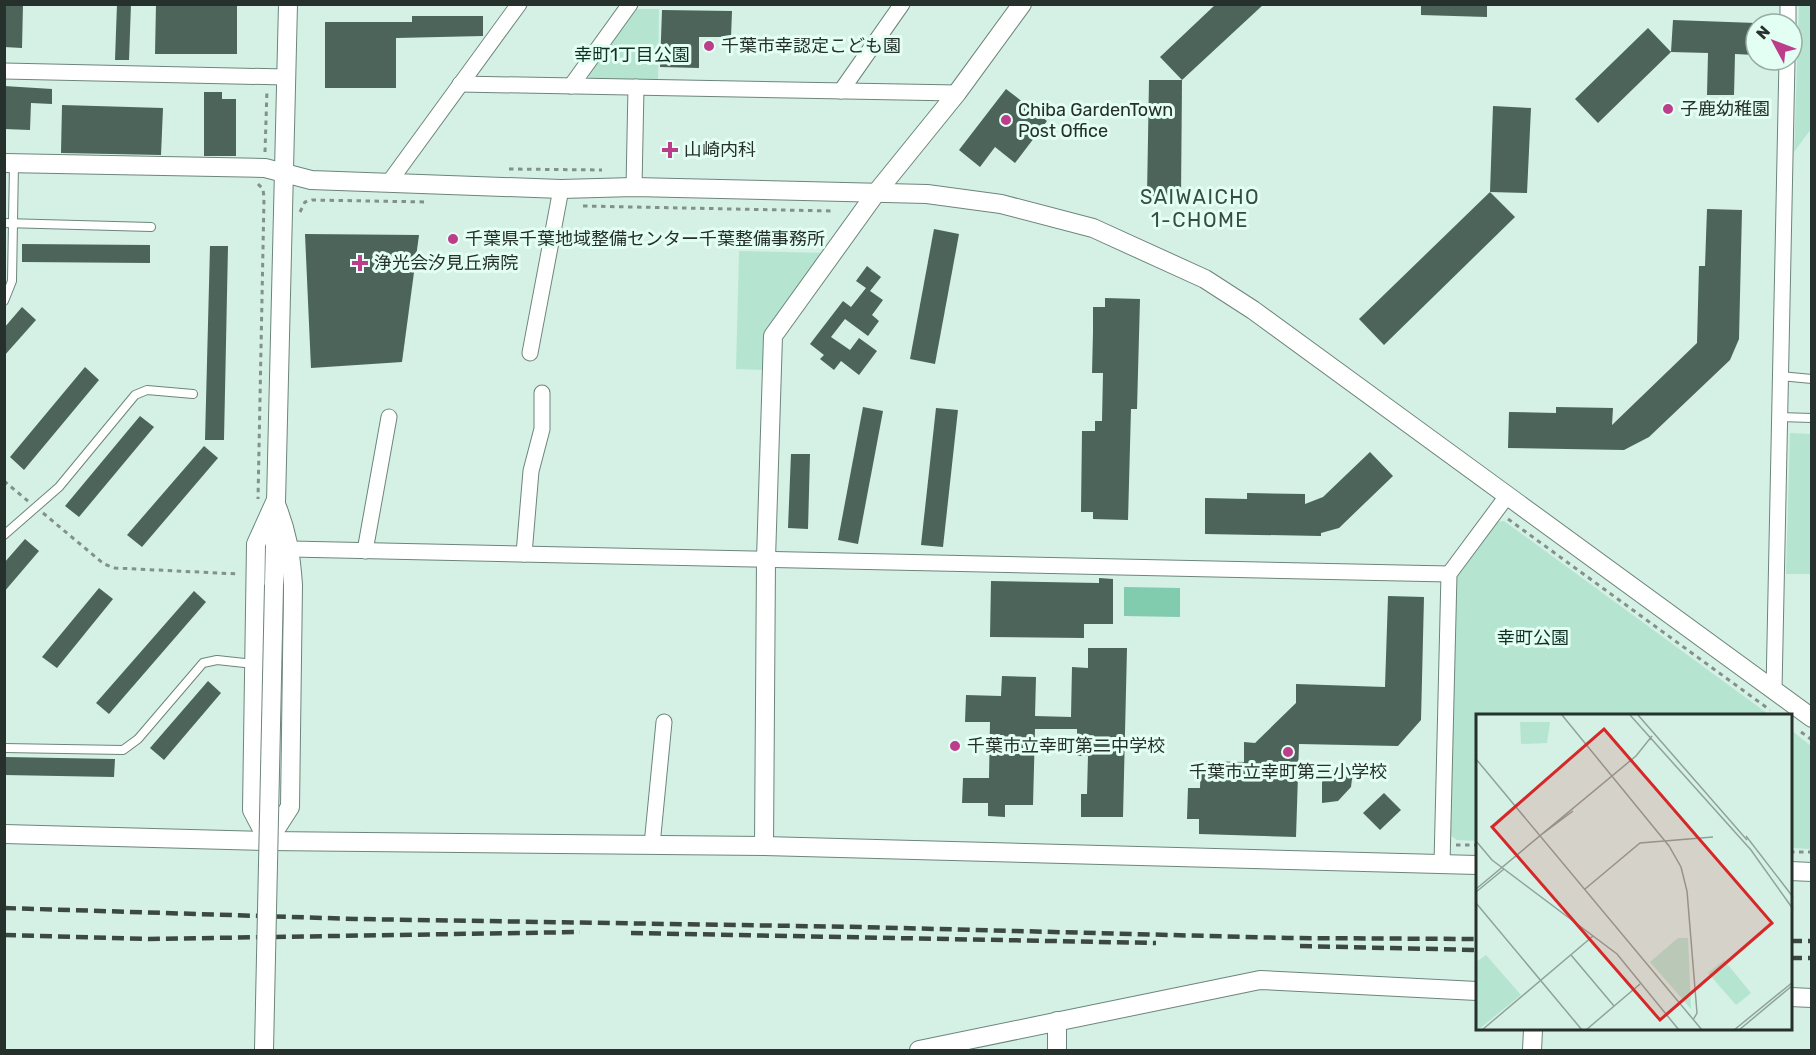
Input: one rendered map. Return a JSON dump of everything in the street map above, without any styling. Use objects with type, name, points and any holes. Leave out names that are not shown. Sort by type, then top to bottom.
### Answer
[{"type":"street","points":[[264,1050],[274,585],[267,503],[283,172],[288,4]]},
{"type":"street","points":[[390,181],[519,4]]},
{"type":"street","points":[[571,86],[630,4]]},
{"type":"street","points":[[841,91],[902,4]]},
{"type":"street","points":[[764,846],[766,559],[773,336],[876,193],[957,93],[1022,4]]},
{"type":"street","points":[[4,71],[285,77]]},
{"type":"street","points":[[1774,690],[1787,72]]},
{"type":"street","points":[[460,84],[957,93]]},
{"type":"street","points":[[634,187],[636,87]]},
{"type":"street","points":[[10,163],[265,168],[311,180],[390,181],[561,189],[634,187],[927,194],[1001,204],[1094,228],[1205,279],[1253,310],[1812,718]]},
{"type":"street","points":[[530,353],[561,189]]},
{"type":"street","points":[[524,554],[531,471],[542,429],[542,393]]},
{"type":"street","points":[[365,551],[389,417]]},
{"type":"street","points":[[1442,864],[1449,574],[1507,496]]},
{"type":"street","points":[[267,503],[285,526],[291,549],[293,585],[290,807],[268,841]]},
{"type":"street","points":[[267,503],[256,544],[252,810],[268,841]]},
{"type":"street","points":[[291,549],[1449,574]]},
{"type":"street","points":[[652,845],[664,722]]},
{"type":"street","points":[[4,834],[268,841],[764,846],[1476,864]]},
{"type":"street","points":[[1792,871],[1812,872]]},
{"type":"street","points":[[919,1050],[1260,980],[1476,991]]},
{"type":"street","points":[[1792,997],[1812,998]]},
{"type":"street","points":[[1057,1022],[1057,1050]]},
{"type":"street","points":[[1532,1050],[1533,1031]]},
{"type":"lane","points":[[4,301],[11,289],[10,163]]},
{"type":"lane","points":[[9,223],[151,227]]},
{"type":"lane","points":[[1780,376],[1812,379]]},
{"type":"lane","points":[[4,535],[59,487],[135,395],[147,390],[193,394]]},
{"type":"lane","points":[[1779,417],[1812,418]]},
{"type":"lane","points":[[4,748],[123,750],[138,739],[203,663],[217,660],[254,664]]},
{"type":"path","points":[[265,154],[267,88]]},
{"type":"path","points":[[502,169],[608,170]]},
{"type":"path","points":[[248,181],[258,184],[263,189],[264,198],[267,503]]},
{"type":"path","points":[[299,215],[302,206],[312,200],[429,202]]},
{"type":"path","points":[[578,206],[833,211]]},
{"type":"path","points":[[4,481],[104,564],[115,568],[247,574]]},
{"type":"path","points":[[1508,519],[1776,714]]},
{"type":"path","points":[[1454,845],[1476,845]]},
{"type":"path","points":[[1792,852],[1812,852]]},
{"type":"green space","points":[[1799,5],[1811,5],[1811,129],[1794,152],[1797,72],[1804,72],[1804,12],[1799,12]]},
{"type":"green space","name":"幸町1丁目公園","points":[[636,9],[659,9],[658,82],[592,82],[587,72]]},
{"type":"green space","points":[[739,251],[826,253],[766,370],[736,369]]},
{"type":"green space","points":[[1790,433],[1811,434],[1811,574],[1786,574]]},
{"type":"green space","name":"幸町公園","points":[[1504,521],[1768,714],[1476,714],[1476,841],[1457,840],[1450,835],[1456,576],[1496,522]]},
{"type":"green space","points":[[1792,731],[1811,746],[1811,849],[1792,848]]},
{"type":"shaded area","points":[[1124,587],[1180,588],[1180,617],[1124,616]]},
{"type":"building","points":[[4,4],[23,4],[22,48],[4,47]]},
{"type":"building","points":[[117,4],[131,4],[129,60],[115,60]]},
{"type":"building","points":[[156,4],[237,4],[237,54],[155,54]]},
{"type":"building","points":[[1216,4],[1264,4],[1182,80],[1160,57]]},
{"type":"building","points":[[1421,4],[1487,4],[1487,17],[1421,15]]},
{"type":"building","points":[[662,10],[732,11],[731,37],[699,37],[699,68],[660,67]]},
{"type":"building","points":[[412,16],[483,16],[483,36],[396,38],[396,88],[325,88],[325,22],[412,22]]},
{"type":"building","points":[[1673,20],[1744,23],[1744,54],[1735,54],[1734,95],[1707,95],[1708,53],[1671,52]]},
{"type":"building","points":[[1648,28],[1671,52],[1598,123],[1575,99]]},
{"type":"building","points":[[1149,80],[1182,80],[1181,196],[1147,196]]},
{"type":"building","points":[[4,86],[52,89],[52,104],[31,103],[30,130],[4,129]]},
{"type":"building","points":[[1006,89],[1047,121],[1015,163],[995,147],[980,167],[959,150]]},
{"type":"building","points":[[204,92],[222,92],[222,99],[236,99],[236,156],[204,156]]},
{"type":"building","points":[[62,105],[163,108],[161,155],[61,153]]},
{"type":"building","points":[[1493,106],[1531,108],[1527,193],[1490,192]]},
{"type":"building","points":[[1490,192],[1515,217],[1384,345],[1359,319]]},
{"type":"building","points":[[1707,209],[1742,210],[1739,339],[1730,360],[1649,437],[1624,450],[1508,448],[1509,412],[1556,413],[1556,407],[1613,408],[1612,425],[1697,343],[1699,266],[1705,266]]},
{"type":"building","points":[[934,229],[959,234],[935,364],[910,359]]},
{"type":"building","points":[[305,234],[419,235],[402,362],[311,368]]},
{"type":"building","points":[[22,244],[150,245],[150,263],[22,262]]},
{"type":"building","points":[[210,246],[228,246],[224,440],[205,440]]},
{"type":"building","points":[[867,266],[881,277],[870,291],[883,300],[872,315],[879,321],[868,336],[845,319],[831,337],[850,350],[859,338],[877,351],[859,375],[841,361],[834,370],[820,359],[824,355],[810,344],[843,301],[851,307],[866,288],[856,281]]},
{"type":"building","points":[[1105,298],[1140,299],[1137,409],[1131,409],[1128,520],[1093,519],[1093,512],[1081,512],[1082,431],[1095,431],[1095,421],[1102,421],[1103,373],[1092,373],[1093,307],[1105,307]]},
{"type":"building","points":[[22,307],[36,320],[4,356],[4,328]]},
{"type":"building","points":[[85,367],[99,380],[24,470],[10,457]]},
{"type":"building","points":[[863,407],[883,411],[858,544],[838,540]]},
{"type":"building","points":[[936,408],[958,410],[943,547],[921,545]]},
{"type":"building","points":[[140,416],[154,427],[79,517],[65,506]]},
{"type":"building","points":[[204,446],[218,458],[142,547],[127,535]]},
{"type":"building","points":[[1370,452],[1393,476],[1339,528],[1321,533],[1321,536],[1205,534],[1205,498],[1247,499],[1247,493],[1305,494],[1305,504],[1323,497]]},
{"type":"building","points":[[791,454],[810,454],[808,529],[788,528]]},
{"type":"building","points":[[25,539],[39,551],[4,592],[4,563]]},
{"type":"building","points":[[1099,578],[1113,579],[1113,624],[1084,624],[1084,638],[990,637],[991,581],[1099,583]]},
{"type":"building","points":[[99,588],[113,599],[57,668],[42,657]]},
{"type":"building","points":[[194,591],[206,602],[109,714],[96,703]]},
{"type":"building","points":[[1388,596],[1424,597],[1421,720],[1398,746],[1299,744],[1296,837],[1199,834],[1199,819],[1187,819],[1188,788],[1200,788],[1201,761],[1244,762],[1244,742],[1255,743],[1296,703],[1296,684],[1385,687]]},
{"type":"building","points":[[1088,648],[1127,648],[1123,817],[1081,817],[1081,794],[1087,794],[1088,756],[1077,756],[1077,729],[1035,729],[1033,805],[1005,805],[1005,817],[988,816],[988,803],[962,803],[963,778],[989,778],[990,722],[965,722],[966,695],[1001,696],[1002,676],[1036,677],[1035,716],[1071,717],[1072,667],[1088,668]]},
{"type":"building","points":[[208,681],[221,693],[164,760],[150,748]]},
{"type":"building","points":[[4,757],[115,759],[114,777],[4,775]]},
{"type":"building","points":[[1332,770],[1353,771],[1351,787],[1338,801],[1322,803],[1322,782]]},
{"type":"building","points":[[1384,793],[1401,810],[1380,830],[1363,813]]},
{"type":"railway","points":[[4,908],[356,919],[861,927],[1287,938],[1476,939]]},
{"type":"railway","points":[[4,935],[149,939],[580,932]]},
{"type":"railway","points":[[631,933],[1156,943]]},
{"type":"railway","points":[[1792,941],[1812,941]]},
{"type":"railway","points":[[1300,946],[1476,950]]},
{"type":"railway","points":[[1792,958],[1812,958]]},
{"type":"place","name":"千葉市幸認定こども園","points":[[709,46]]},
{"type":"place","name":"子鹿幼稚園","points":[[1668,109]]},
{"type":"place","name":"Chiba GardenTown Post Office","points":[[1006,120]]},
{"type":"place","name":"山崎内科","points":[[670,150]]},
{"type":"place","name":"千葉県千葉地域整備センター千葉整備事務所","points":[[453,239]]},
{"type":"place","name":"浄光会汐見丘病院","points":[[360,263]]},
{"type":"place","name":"千葉市立幸町第二中学校","points":[[955,746]]},
{"type":"place","name":"千葉市立幸町第三小学校","points":[[1288,752]]},
{"type":"district","name":"SAIWAICHO 1-CHOME","points":[[1200,208]]}]
